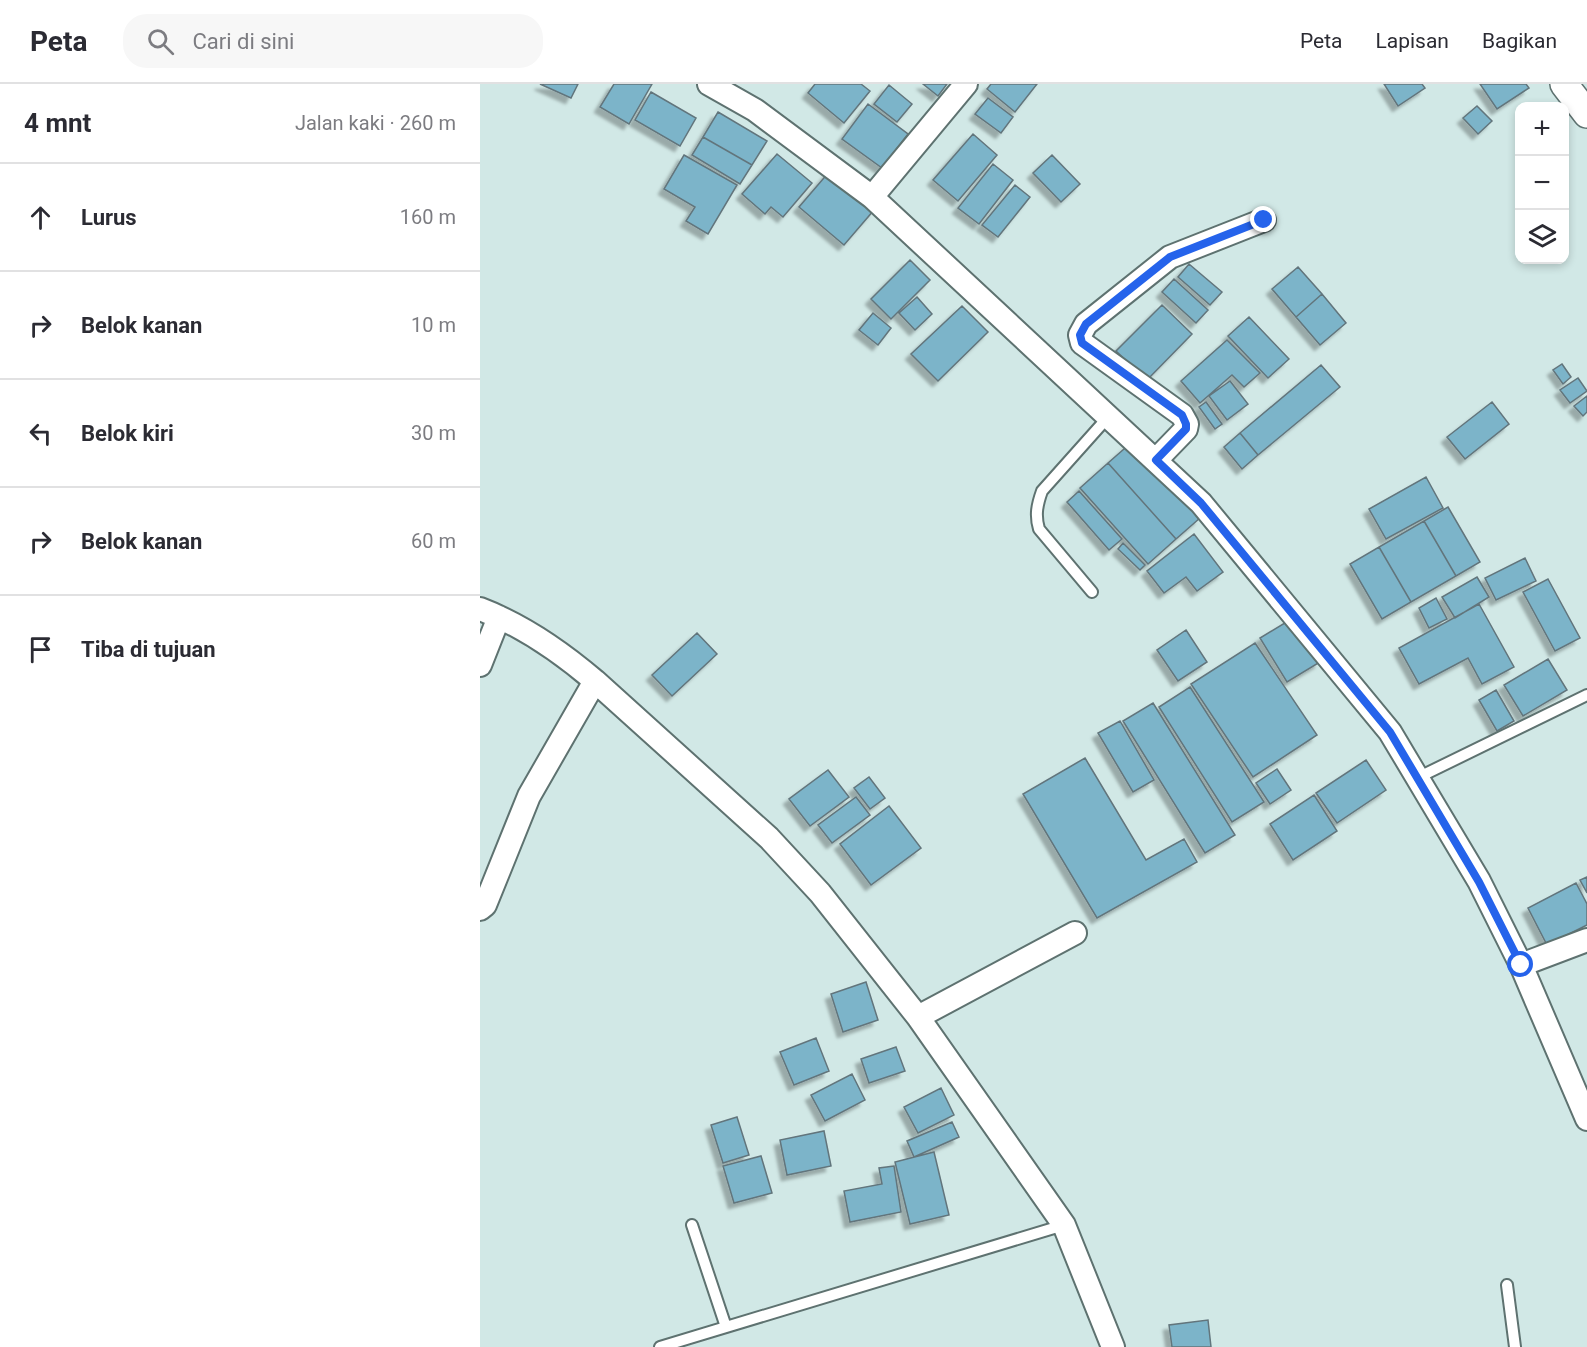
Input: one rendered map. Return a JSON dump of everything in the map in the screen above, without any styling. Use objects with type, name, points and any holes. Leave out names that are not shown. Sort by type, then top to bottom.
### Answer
[{"type":"street","points":[[709,84],[755,110],[872,197],[1201,503],[1390,732],[1479,882],[1521,965],[1587,1119]]},
{"type":"street","points":[[872,197],[966,84]]},
{"type":"street","points":[[1564,84],[1587,114]]},
{"type":"street","points":[[1156,460],[1186,429],[1182,415],[1082,343],[1080,335],[1086,324],[1170,257],[1264,220]]},
{"type":"street","points":[[480,665],[490,613],[567,658],[769,838],[820,893],[918,1017],[1064,1226],[1113,1347]]},
{"type":"street","points":[[480,909],[485,904],[529,796],[595,681]]},
{"type":"street","points":[[918,1017],[1075,933]]},
{"type":"street","points":[[1521,965],[1587,940]]},
{"type":"lane","points":[[1092,592],[1040,529],[1036,518],[1037,503],[1042,491],[1110,416]]},
{"type":"lane","points":[[1417,778],[1587,695]]},
{"type":"lane","points":[[692,1225],[726,1327]]},
{"type":"lane","points":[[660,1347],[1064,1226]]},
{"type":"lane","points":[[1507,1285],[1515,1347]]},
{"type":"building","points":[[540,84],[578,84],[571,98]]},
{"type":"building","points":[[614,84],[652,84],[629,124],[600,107]]},
{"type":"building","points":[[815,84],[861,84],[870,91],[844,123],[808,93]]},
{"type":"building","points":[[923,84],[947,84],[938,96]]},
{"type":"building","points":[[991,84],[1037,84],[1015,112],[987,89]]},
{"type":"building","points":[[1384,84],[1422,84],[1425,88],[1398,106]]},
{"type":"building","points":[[1480,84],[1526,84],[1529,88],[1497,109]]},
{"type":"building","points":[[889,85],[912,104],[897,122],[874,104]]},
{"type":"building","points":[[651,92],[696,118],[680,146],[635,120]]},
{"type":"building","points":[[988,98],[1013,117],[1001,133],[975,114]]},
{"type":"building","points":[[868,104],[908,134],[882,168],[842,139]]},
{"type":"building","points":[[1477,106],[1492,121],[1478,134],[1463,118]]},
{"type":"building","points":[[718,112],[767,141],[752,165],[703,137]]},
{"type":"building","points":[[973,134],[997,155],[958,201],[933,180]]},
{"type":"building","points":[[703,137],[752,165],[740,184],[692,155]]},
{"type":"building","points":[[777,154],[812,183],[783,217],[771,207],[765,214],[742,194]]},
{"type":"building","points":[[684,155],[737,185],[708,234],[686,221],[695,207],[664,189]]},
{"type":"building","points":[[1052,155],[1080,184],[1061,202],[1033,173]]},
{"type":"building","points":[[993,164],[1013,180],[979,224],[958,208]]},
{"type":"building","points":[[829,172],[874,210],[844,245],[799,207]]},
{"type":"building","points":[[1015,185],[1030,197],[998,237],[982,225]]},
{"type":"building","points":[[910,260],[930,280],[891,319],[871,299]]},
{"type":"building","points":[[1189,264],[1222,292],[1210,305],[1178,277]]},
{"type":"building","points":[[1298,267],[1322,294],[1296,317],[1272,289]]},
{"type":"building","points":[[1174,279],[1208,310],[1196,323],[1162,292]]},
{"type":"building","points":[[1322,294],[1346,323],[1320,345],[1296,317]]},
{"type":"building","points":[[917,297],[932,314],[915,330],[899,313]]},
{"type":"building","points":[[1162,305],[1192,334],[1147,380],[1116,351]]},
{"type":"building","points":[[962,306],[988,332],[938,381],[911,354]]},
{"type":"building","points":[[873,313],[891,328],[878,345],[859,330]]},
{"type":"building","points":[[1249,317],[1289,359],[1268,378],[1228,336]]},
{"type":"building","points":[[1227,340],[1260,373],[1244,387],[1232,375],[1200,403],[1181,381]]},
{"type":"building","points":[[1562,364],[1571,377],[1563,384],[1553,370]]},
{"type":"building","points":[[1321,365],[1340,387],[1258,455],[1240,433]]},
{"type":"building","points":[[1578,378],[1587,391],[1570,403],[1560,390]]},
{"type":"building","points":[[1230,381],[1248,404],[1227,420],[1209,396]]},
{"type":"building","points":[[1587,396],[1587,412],[1583,416],[1574,406]]},
{"type":"building","points":[[1206,402],[1222,424],[1215,429],[1199,407]]},
{"type":"building","points":[[1492,402],[1509,424],[1465,459],[1447,437]]},
{"type":"building","points":[[1240,433],[1258,455],[1242,469],[1224,447]]},
{"type":"building","points":[[1132,442],[1200,518],[1176,539],[1108,463]]},
{"type":"building","points":[[1108,463],[1176,539],[1148,564],[1080,488]]},
{"type":"building","points":[[1426,477],[1443,508],[1386,539],[1369,509]]},
{"type":"building","points":[[1079,491],[1122,539],[1109,550],[1067,502]]},
{"type":"building","points":[[1448,507],[1480,562],[1456,576],[1424,521]]},
{"type":"building","points":[[1424,521],[1456,576],[1411,602],[1379,547]]},
{"type":"building","points":[[1194,534],[1223,572],[1197,591],[1186,577],[1164,593],[1147,571]]},
{"type":"building","points":[[1123,543],[1145,565],[1140,570],[1118,549]]},
{"type":"building","points":[[1379,547],[1411,602],[1382,619],[1350,564]]},
{"type":"building","points":[[1525,558],[1536,581],[1496,600],[1485,578]]},
{"type":"building","points":[[1477,577],[1489,597],[1455,618],[1442,597]]},
{"type":"building","points":[[1548,579],[1580,638],[1555,651],[1523,592]]},
{"type":"building","points":[[1436,598],[1447,619],[1429,628],[1419,608]]},
{"type":"building","points":[[1479,604],[1514,667],[1482,684],[1468,658],[1419,684],[1399,648]]},
{"type":"building","points":[[1293,618],[1320,662],[1287,682],[1260,638]]},
{"type":"building","points":[[1186,630],[1207,662],[1178,681],[1157,650]]},
{"type":"building","points":[[697,633],[717,654],[672,696],[652,675]]},
{"type":"building","points":[[1255,643],[1317,735],[1253,777],[1191,684]]},
{"type":"building","points":[[1548,659],[1567,690],[1523,716],[1504,685]]},
{"type":"building","points":[[1190,687],[1264,802],[1232,822],[1159,707]]},
{"type":"building","points":[[1496,690],[1514,721],[1497,731],[1479,700]]},
{"type":"building","points":[[1153,703],[1235,835],[1205,853],[1123,721]]},
{"type":"building","points":[[1120,721],[1154,780],[1133,792],[1098,733]]},
{"type":"building","points":[[1085,758],[1146,860],[1184,839],[1197,862],[1097,918],[1023,794]]},
{"type":"building","points":[[1366,760],[1386,790],[1337,823],[1316,793]]},
{"type":"building","points":[[1277,769],[1291,790],[1270,804],[1256,783]]},
{"type":"building","points":[[828,770],[849,797],[810,826],[789,799]]},
{"type":"building","points":[[869,777],[885,798],[870,809],[854,788]]},
{"type":"building","points":[[1314,795],[1337,831],[1293,860],[1270,824]]},
{"type":"building","points":[[856,797],[870,815],[832,843],[818,825]]},
{"type":"building","points":[[889,806],[921,848],[871,885],[840,844]]},
{"type":"building","points":[[1587,877],[1587,893],[1580,880]]},
{"type":"building","points":[[1576,883],[1587,904],[1587,925],[1547,945],[1528,908]]},
{"type":"building","points":[[866,982],[878,1020],[843,1032],[831,994]]},
{"type":"building","points":[[816,1038],[829,1071],[794,1085],[780,1052]]},
{"type":"building","points":[[896,1047],[905,1071],[869,1083],[861,1059]]},
{"type":"building","points":[[852,1074],[865,1100],[825,1121],[811,1095]]},
{"type":"building","points":[[941,1088],[954,1115],[918,1133],[904,1107]]},
{"type":"building","points":[[737,1117],[749,1155],[723,1163],[711,1125]]},
{"type":"building","points":[[952,1122],[959,1137],[914,1157],[907,1141]]},
{"type":"building","points":[[824,1131],[831,1166],[787,1175],[780,1140]]},
{"type":"building","points":[[934,1152],[949,1215],[910,1224],[895,1162]]},
{"type":"building","points":[[761,1156],[772,1193],[734,1203],[723,1166]]},
{"type":"building","points":[[894,1166],[901,1212],[850,1222],[844,1191],[882,1184],[879,1168]]},
{"type":"building","points":[[1208,1320],[1211,1347],[1172,1347],[1169,1325]]},
{"type":"route","points":[[1264,220],[1170,257],[1086,324],[1080,335],[1082,343],[1182,415],[1186,429],[1156,460],[1201,503],[1390,732],[1479,882],[1521,965]]}]
